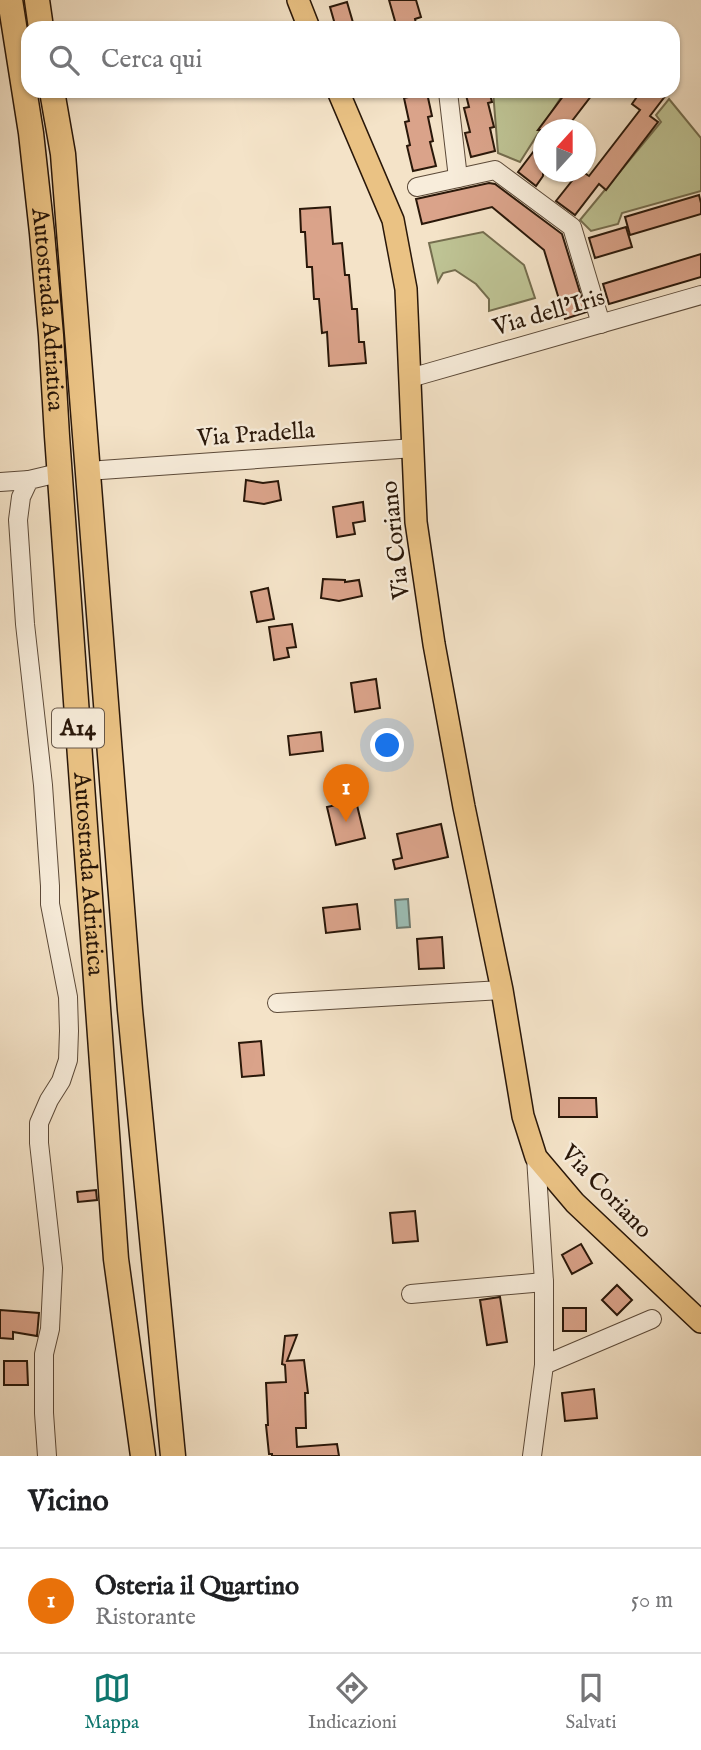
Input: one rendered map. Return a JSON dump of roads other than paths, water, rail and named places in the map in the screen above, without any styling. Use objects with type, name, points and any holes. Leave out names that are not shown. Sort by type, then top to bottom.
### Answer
[{"type":"highway","name":"Autostrada Adriatica","points":[[10,0],[21,70]]},
{"type":"highway","points":[[37,0],[40,21]]},
{"type":"highway","name":"Autostrada Adriatica","points":[[25,98],[48,296],[116,1259],[143,1456]]},
{"type":"highway","name":"Autostrada Adriatica","points":[[53,98],[64,168],[129,996],[173,1456]]},
{"type":"main road","points":[[298,0],[306,21]]},
{"type":"main road","name":"Via Coriano","points":[[341,98],[393,220],[406,289],[416,523],[434,644],[502,990],[523,1116],[537,1157],[575,1203],[701,1322]]},
{"type":"street","points":[[449,98],[458,178]]},
{"type":"street","points":[[417,187],[495,170],[572,228],[601,324]]},
{"type":"street","name":"Via dell'Iris","points":[[410,379],[701,295]]},
{"type":"street","name":"Via Pradella","points":[[101,470],[414,448]]},
{"type":"street","points":[[0,482],[50,475]]},
{"type":"street","points":[[29,480],[21,498],[18,520],[23,598],[43,785],[50,904],[68,997],[69,1031],[68,1060],[61,1081],[48,1100],[39,1122],[53,1268],[50,1329],[44,1354],[47,1456]]},
{"type":"street","points":[[277,1003],[502,990]]},
{"type":"street","points":[[532,1456],[544,1365],[544,1282],[537,1157]]},
{"type":"street","points":[[411,1294],[544,1282]]},
{"type":"street","points":[[544,1365],[652,1319]]},
{"type":"water","points":[[408,899],[410,927],[397,928],[395,900]]},
{"type":"place","name":"Osteria il Quartino","points":[[346,822]]}]
